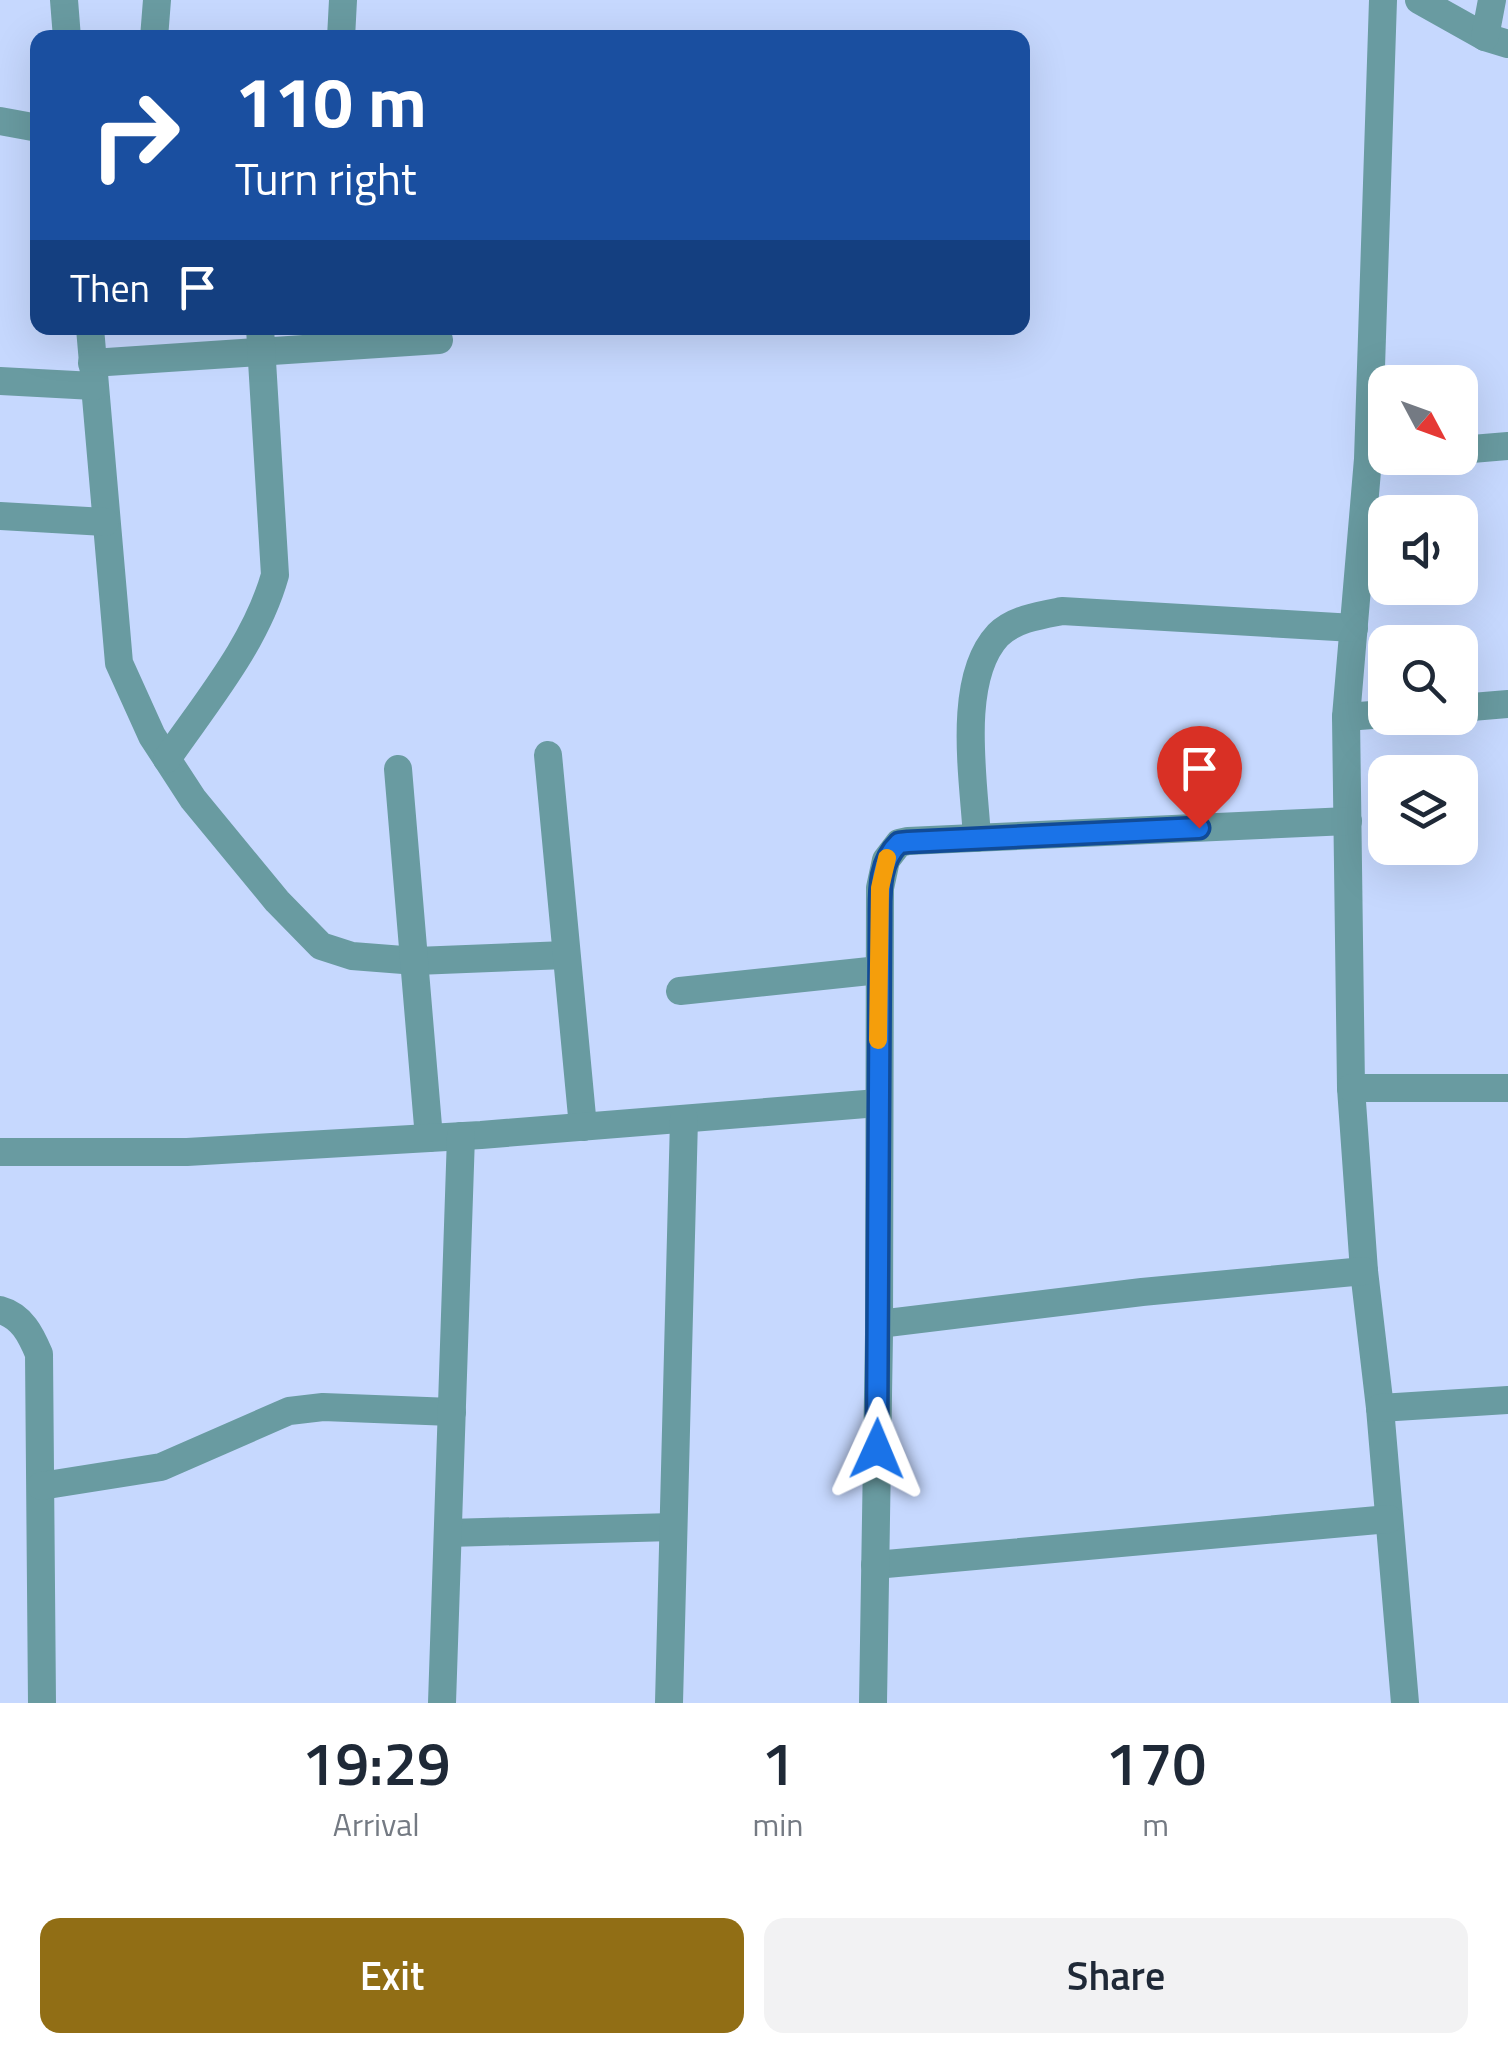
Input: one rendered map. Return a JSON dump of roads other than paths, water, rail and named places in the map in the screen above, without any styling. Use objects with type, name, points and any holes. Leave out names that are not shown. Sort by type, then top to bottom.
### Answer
[{"type":"street","points":[[64,0],[66,30]]},
{"type":"street","points":[[155,30],[157,0]]},
{"type":"street","points":[[341,30],[343,0]]},
{"type":"street","points":[[1378,365],[1383,0]]},
{"type":"street","points":[[1419,0],[1496,40]]},
{"type":"street","points":[[1492,0],[1496,40]]},
{"type":"street","points":[[0,121],[30,127]]},
{"type":"street","points":[[90,335],[119,663],[130,693],[193,799],[277,901],[321,946],[352,956],[416,961],[566,956]]},
{"type":"street","points":[[167,759],[247,641],[269,597],[275,575],[261,340]]},
{"type":"street","points":[[0,381],[93,374],[261,340],[439,340]]},
{"type":"street","points":[[1478,448],[1508,446]]},
{"type":"street","points":[[1375,475],[1346,717],[1351,1088],[1364,1272],[1380,1408],[1405,1703]]},
{"type":"street","points":[[0,516],[105,522]]},
{"type":"street","points":[[976,838],[972,724],[976,676],[984,655],[1000,633],[1031,617],[1062,611],[1354,628]]},
{"type":"street","points":[[1478,706],[1508,704]]},
{"type":"street","points":[[1346,717],[1368,715]]},
{"type":"street","points":[[548,755],[582,1127]]},
{"type":"street","points":[[398,769],[429,1138]]},
{"type":"street","points":[[873,1703],[880,888],[882,871],[892,850],[899,843],[908,842],[1348,821]]},
{"type":"street","points":[[680,991],[879,970]]},
{"type":"street","points":[[1351,1088],[1508,1088]]},
{"type":"street","points":[[0,1152],[187,1152],[461,1136],[878,1103]]},
{"type":"street","points":[[669,1703],[684,1118]]},
{"type":"street","points":[[442,1703],[461,1136]]},
{"type":"street","points":[[879,1324],[1142,1292],[1364,1272]]},
{"type":"street","points":[[0,1310],[8,1312],[28,1330],[39,1354],[42,1703]]},
{"type":"street","points":[[1380,1408],[1508,1400]]},
{"type":"street","points":[[41,1486],[162,1467],[289,1411],[324,1408],[452,1412]]},
{"type":"street","points":[[875,1564],[1389,1519]]},
{"type":"street","points":[[448,1534],[673,1526]]}]
